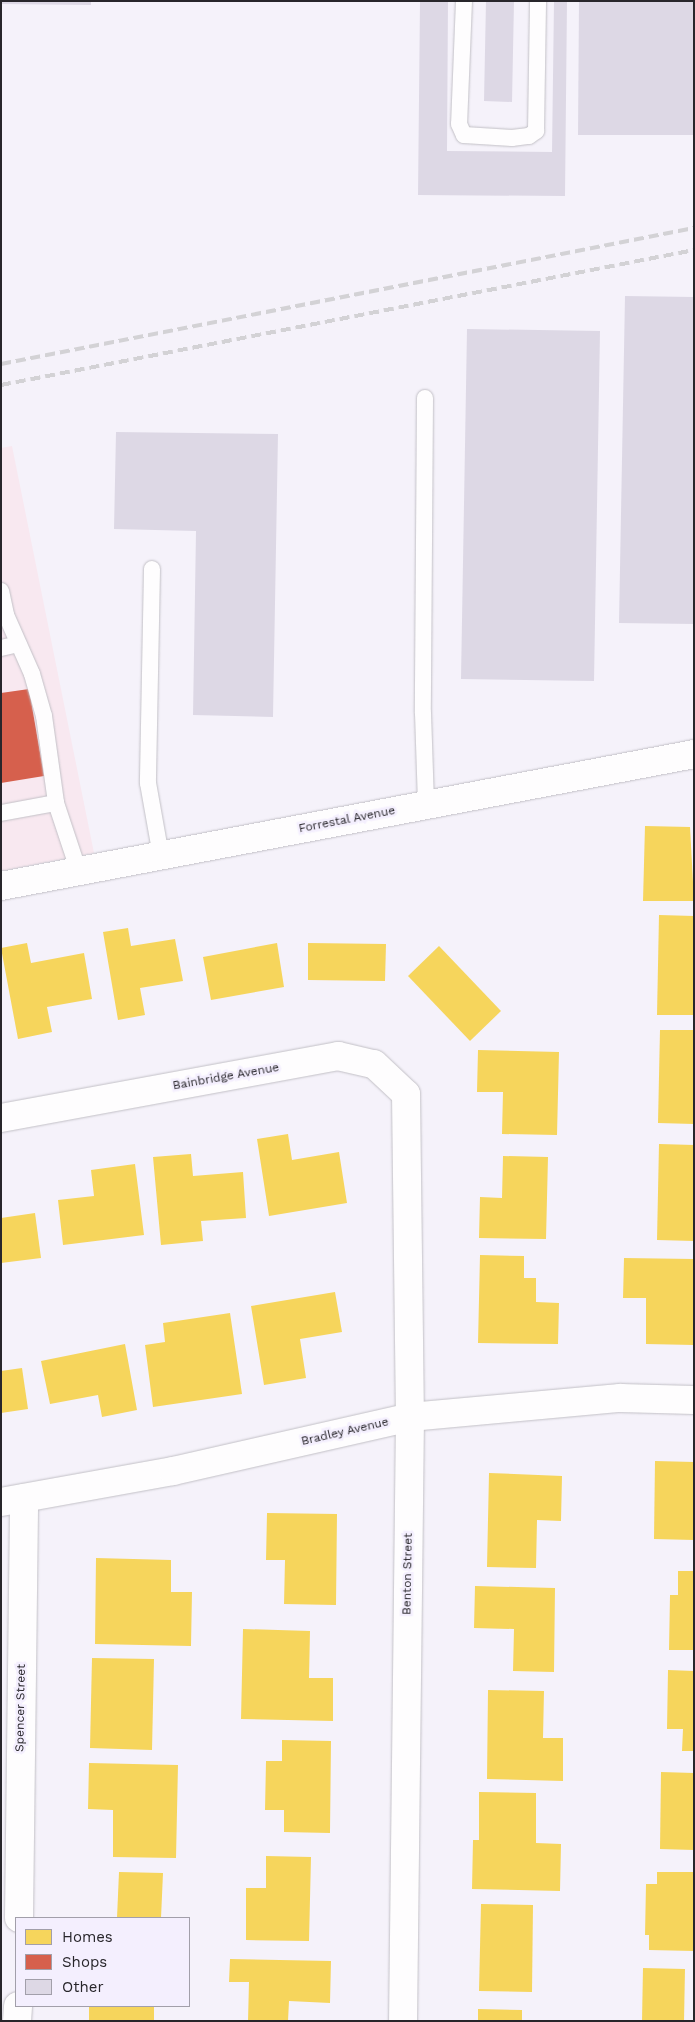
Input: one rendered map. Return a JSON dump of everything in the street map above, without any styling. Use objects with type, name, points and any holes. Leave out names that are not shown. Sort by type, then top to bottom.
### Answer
[{"type":"street","name":"Forrestal Avenue","points":[[1,886],[694,754]]},
{"type":"street","name":"Bainbridge Avenue","points":[[1,1118],[338,1056],[374,1064],[406,1094],[409,1127]]},
{"type":"street","name":"Benton Street","points":[[403,2021],[410,1417],[409,1127]]},
{"type":"street","name":"Bradley Avenue","points":[[12,1500],[174,1471],[410,1417],[620,1398],[694,1400]]},
{"type":"street","name":"Spencer Street","points":[[12,1500],[19,1917]]},
{"type":"street","points":[[18,2007],[18,2021]]},
{"type":"lane","points":[[464,1],[459,124],[464,135],[512,138],[529,136],[536,131],[538,1]]},
{"type":"lane","points":[[425,398],[423,713],[426,805]]},
{"type":"lane","points":[[152,569],[148,784],[160,856]]},
{"type":"lane","points":[[1,591],[6,615],[19,644],[44,716],[56,803],[80,872]]},
{"type":"lane","points":[[1,648],[19,644]]},
{"type":"lane","points":[[1,813],[56,803]]},
{"type":"shaded area","points":[[12,446],[94,853],[1,871],[1,448]]},
{"type":"building: Homes","points":[[645,826],[690,827],[694,901],[643,901]]},
{"type":"building: Homes","points":[[659,915],[694,916],[694,1015],[657,1015]]},
{"type":"building: Homes","points":[[128,928],[131,946],[175,939],[183,981],[140,988],[145,1015],[118,1020],[103,932]]},
{"type":"building: Homes","points":[[27,943],[31,963],[84,953],[92,999],[47,1007],[52,1032],[18,1039],[1,948]]},
{"type":"building: Homes","points":[[277,943],[284,987],[211,1000],[203,957]]},
{"type":"building: Homes","points":[[308,943],[386,944],[385,981],[308,980]]},
{"type":"building: Homes","points":[[439,946],[501,1011],[470,1041],[408,976]]},
{"type":"building: Homes","points":[[660,1030],[694,1030],[694,1124],[658,1123]]},
{"type":"building: Homes","points":[[478,1050],[559,1052],[557,1135],[502,1134],[503,1092],[477,1092]]},
{"type":"building: Homes","points":[[288,1134],[292,1160],[339,1152],[347,1203],[269,1216],[257,1139]]},
{"type":"building: Homes","points":[[659,1144],[694,1145],[694,1241],[657,1240]]},
{"type":"building: Homes","points":[[191,1154],[193,1176],[243,1172],[246,1218],[201,1221],[203,1241],[161,1245],[153,1157]]},
{"type":"building: Homes","points":[[503,1156],[548,1157],[546,1239],[479,1238],[480,1197],[502,1198]]},
{"type":"building: Homes","points":[[135,1164],[144,1235],[63,1245],[58,1200],[94,1196],[91,1170]]},
{"type":"building: Homes","points":[[35,1213],[41,1258],[1,1263],[1,1218]]},
{"type":"building: Homes","points":[[480,1255],[524,1256],[524,1278],[536,1278],[536,1302],[559,1303],[558,1344],[478,1343]]},
{"type":"building: Homes","points":[[624,1258],[694,1259],[694,1345],[646,1344],[646,1298],[623,1298]]},
{"type":"building: Homes","points":[[335,1292],[342,1332],[300,1339],[306,1378],[264,1385],[251,1306]]},
{"type":"building: Homes","points":[[230,1313],[242,1394],[153,1407],[145,1345],[165,1342],[163,1323]]},
{"type":"building: Homes","points":[[125,1344],[137,1410],[102,1417],[98,1395],[50,1404],[41,1361]]},
{"type":"building: Homes","points":[[22,1368],[28,1409],[1,1413],[1,1371]]},
{"type":"building: Homes","points":[[655,1461],[694,1462],[694,1540],[654,1539]]},
{"type":"building: Homes","points":[[489,1473],[562,1476],[561,1521],[537,1520],[536,1568],[487,1567]]},
{"type":"building: Homes","points":[[267,1513],[337,1514],[336,1605],[284,1604],[285,1560],[266,1560]]},
{"type":"building: Homes","points":[[96,1558],[171,1560],[171,1592],[192,1592],[191,1646],[95,1644]]},
{"type":"building: Homes","points":[[678,1571],[694,1571],[694,1650],[669,1650],[670,1595],[678,1595]]},
{"type":"building: Homes","points":[[475,1586],[555,1588],[554,1672],[513,1671],[514,1629],[474,1628]]},
{"type":"building: Homes","points":[[243,1629],[310,1631],[309,1678],[333,1678],[333,1721],[241,1719]]},
{"type":"building: Homes","points":[[92,1658],[154,1659],[152,1750],[90,1748]]},
{"type":"building: Homes","points":[[668,1670],[694,1671],[694,1751],[682,1751],[683,1729],[667,1729]]},
{"type":"building: Homes","points":[[488,1690],[544,1691],[543,1738],[563,1738],[563,1781],[487,1779]]},
{"type":"building: Homes","points":[[282,1740],[331,1741],[330,1833],[284,1832],[284,1810],[265,1810],[266,1761],[282,1761]]},
{"type":"building: Homes","points":[[89,1763],[178,1765],[176,1858],[113,1857],[113,1810],[88,1809]]},
{"type":"building: Homes","points":[[661,1772],[694,1773],[694,1850],[660,1849]]},
{"type":"building: Homes","points":[[479,1792],[536,1793],[536,1843],[561,1844],[560,1891],[472,1889],[473,1840],[479,1840]]},
{"type":"building: Homes","points":[[266,1856],[311,1857],[309,1941],[246,1940],[246,1888],[266,1888]]},
{"type":"building: Homes","points":[[119,1872],[163,1873],[161,1917],[117,1917]]},
{"type":"building: Homes","points":[[657,1872],[694,1872],[694,1951],[649,1950],[649,1935],[645,1935],[646,1884],[657,1884]]},
{"type":"building: Homes","points":[[481,1904],[533,1905],[532,1992],[479,1991]]},
{"type":"building: Homes","points":[[230,1959],[331,1961],[330,2003],[289,2001],[288,2021],[248,2021],[249,1982],[229,1982]]},
{"type":"building: Homes","points":[[643,1968],[685,1969],[684,2021],[642,2021]]},
{"type":"building: Homes","points":[[89,2007],[154,2007],[154,2021],[89,2021]]},
{"type":"building: Homes","points":[[478,2009],[522,2010],[522,2021],[478,2021]]},
{"type":"building: Shops","points":[[29,689],[44,776],[1,783],[1,693]]},
{"type":"building: Other","points":[[1,1],[91,1],[91,5],[1,4]]},
{"type":"building: Other","points":[[420,1],[448,1],[447,151],[552,152],[554,1],[567,1],[565,196],[418,195]]},
{"type":"building: Other","points":[[486,1],[514,1],[512,102],[484,101]]},
{"type":"building: Other","points":[[579,1],[694,1],[694,135],[578,135]]},
{"type":"building: Other","points":[[625,296],[694,297],[694,624],[619,623]]},
{"type":"building: Other","points":[[467,329],[600,331],[594,681],[461,679]]},
{"type":"building: Other","points":[[116,432],[278,434],[273,717],[193,715],[196,531],[114,529]]},
{"type":"railway","points":[[1,364],[694,228]]},
{"type":"railway","points":[[1,385],[694,250]]}]
